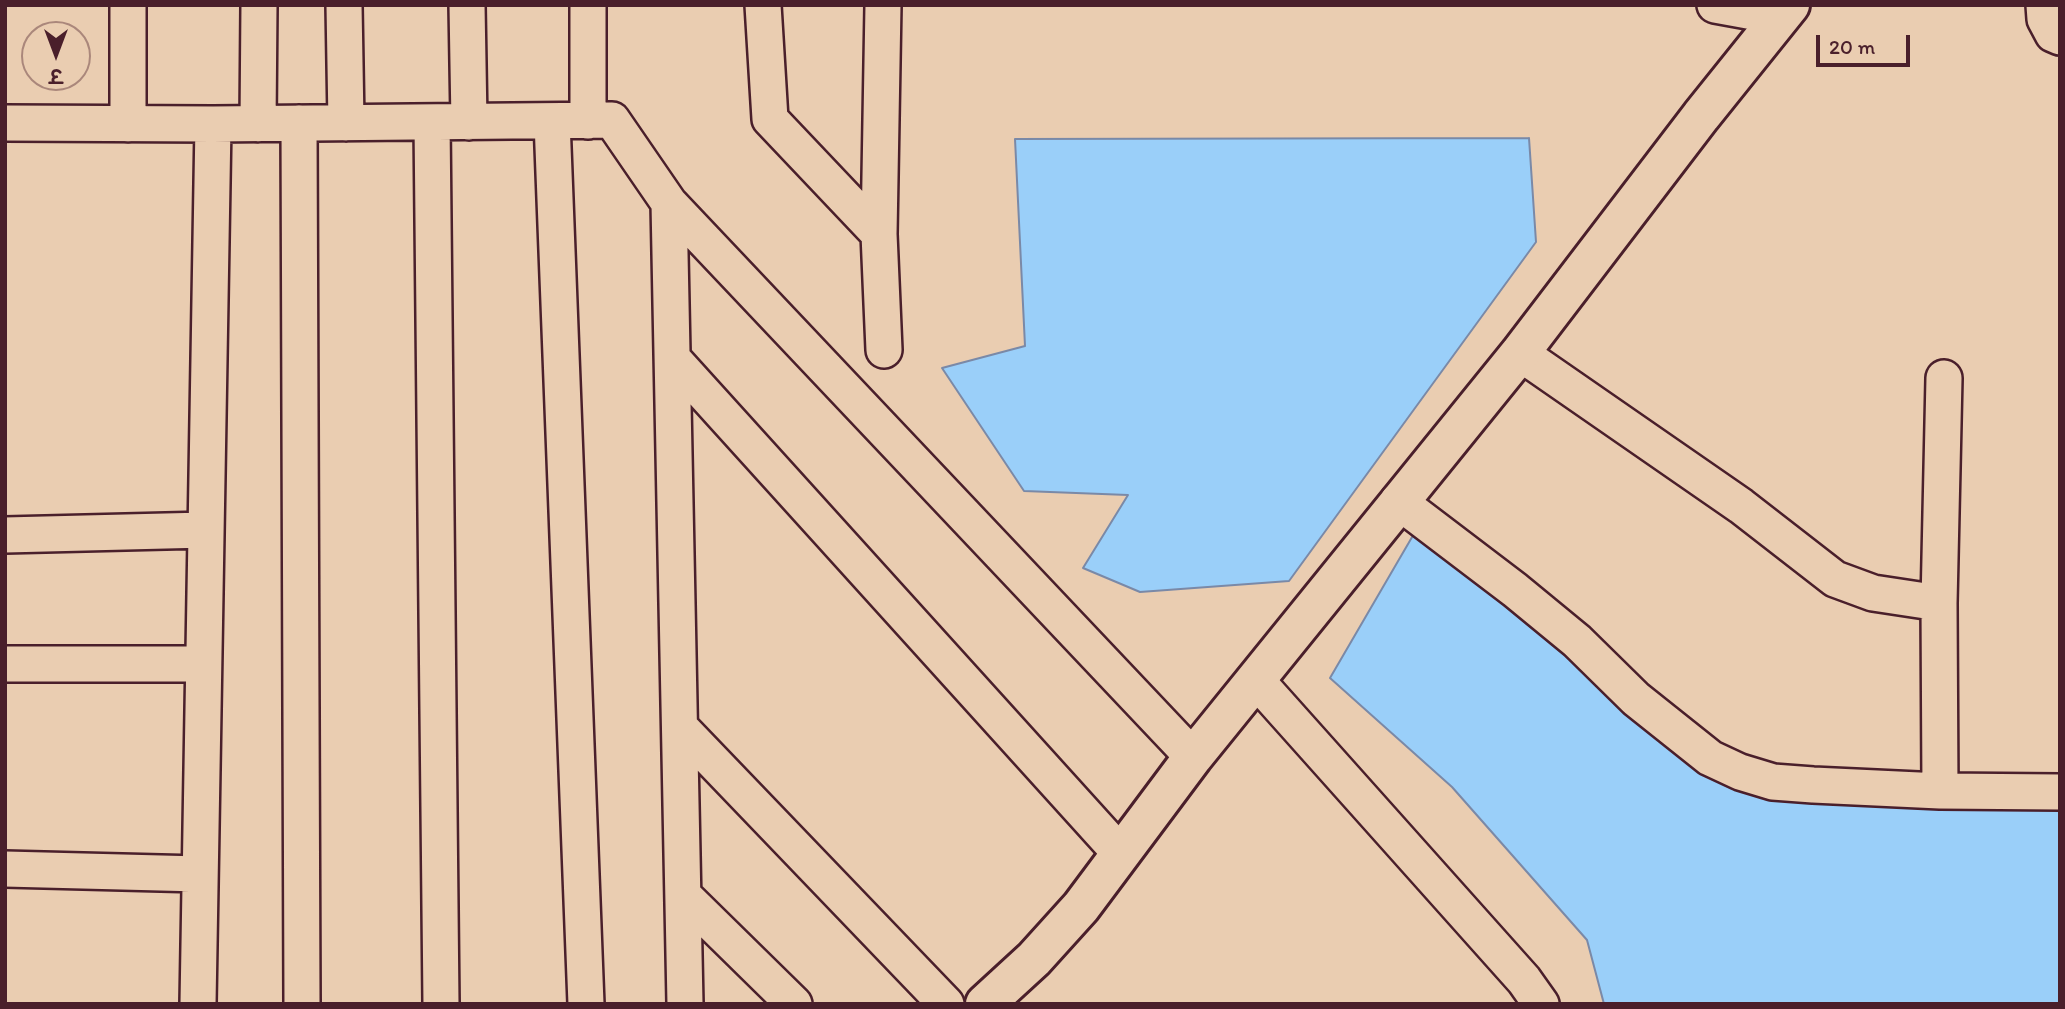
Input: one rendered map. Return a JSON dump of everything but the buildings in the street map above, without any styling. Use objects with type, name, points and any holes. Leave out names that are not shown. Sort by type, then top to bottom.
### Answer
[{"type":"street","points":[[128,5],[128,124]]},
{"type":"street","points":[[258,124],[259,5]]},
{"type":"street","points":[[344,5],[346,123]]},
{"type":"street","points":[[467,5],[468,122]]},
{"type":"street","points":[[588,5],[588,121]]},
{"type":"street","points":[[763,5],[770,119],[879,233]]},
{"type":"street","points":[[883,5],[879,233],[884,349]]},
{"type":"street","points":[[1714,5],[1786,11]]},
{"type":"street","points":[[2044,5],[2045,19],[2053,34],[2060,37]]},
{"type":"street","points":[[985,1004],[1034,959],[1081,907],[1193,757],[1520,353],[1701,116],[1786,11]]},
{"type":"street","points":[[5,123],[258,124],[612,120],[669,202],[1193,757]]},
{"type":"street","points":[[552,121],[586,1004]]},
{"type":"street","points":[[432,122],[441,1004]]},
{"type":"street","points":[[299,123],[302,1004]]},
{"type":"street","points":[[198,1004],[212,124]]},
{"type":"street","points":[[669,202],[685,1004]]},
{"type":"street","points":[[1520,353],[1741,506],[1835,579],[1873,593],[1939,603]]},
{"type":"street","points":[[673,359],[1121,854]]},
{"type":"street","points":[[1940,791],[1939,603],[1944,378]]},
{"type":"street","points":[[1398,501],[1515,590],[1567,633],[1636,699],[1710,758],[1740,772],[1773,782],[1940,791],[2060,792]]},
{"type":"street","points":[[5,535],[206,530]]},
{"type":"street","points":[[5,664],[203,664]]},
{"type":"street","points":[[1256,680],[1524,980],[1541,1004]]},
{"type":"street","points":[[680,727],[946,1004]]},
{"type":"street","points":[[5,869],[200,874]]},
{"type":"street","points":[[683,895],[794,1004]]},
{"type":"water","points":[[1529,138],[1536,242],[1289,581],[1140,592],[1083,568],[1128,495],[1024,491],[942,368],[1025,346],[1015,139]]},
{"type":"water","points":[[1415,532],[1664,737],[1808,802],[2060,808],[2060,1004],[1604,1004],[1587,940],[1452,787],[1330,678]]}]
